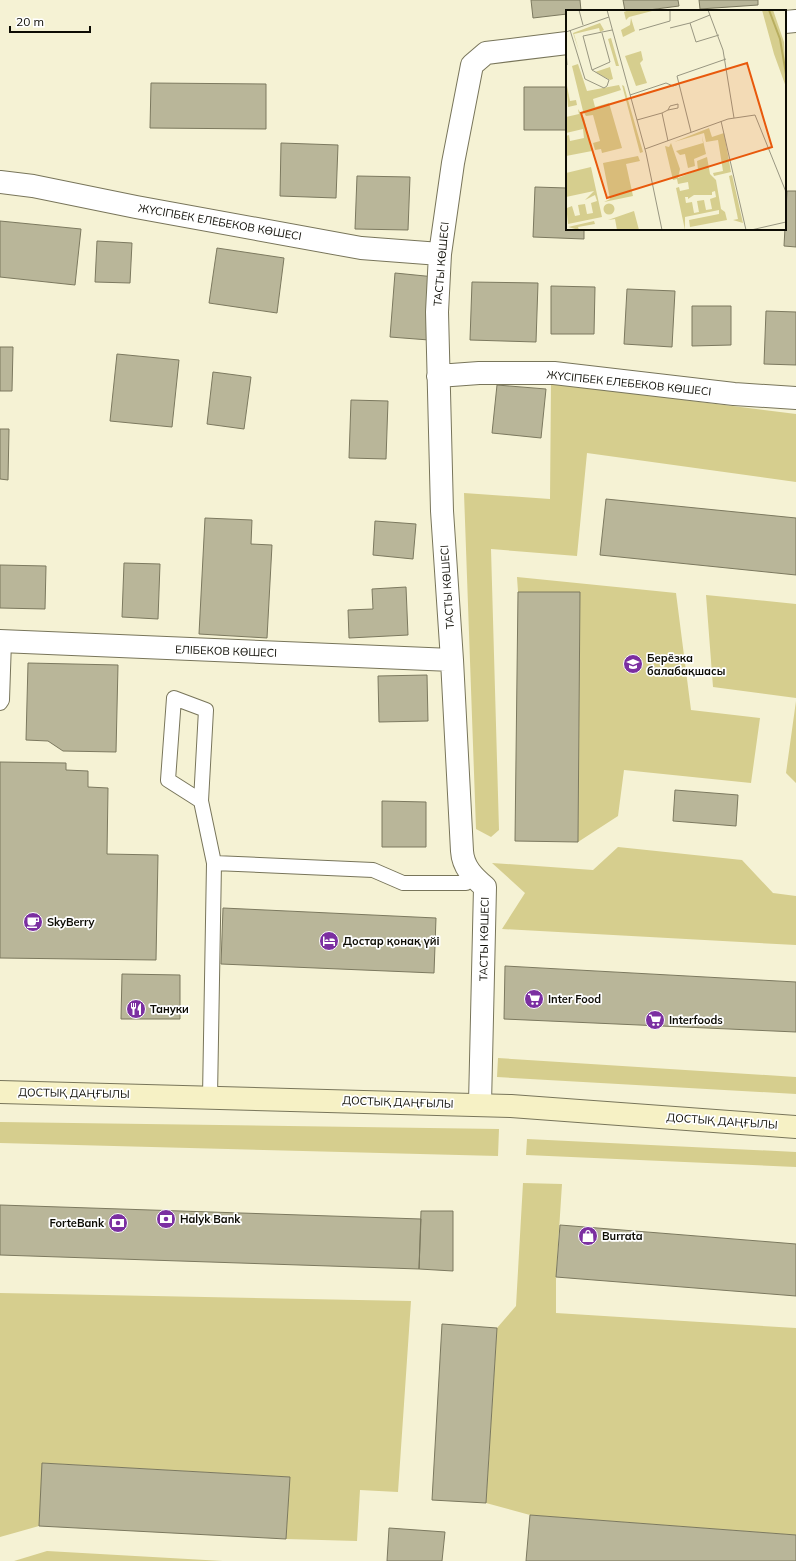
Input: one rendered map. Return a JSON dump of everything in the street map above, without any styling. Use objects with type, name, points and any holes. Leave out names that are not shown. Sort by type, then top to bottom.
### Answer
[{"type":"main road","name":"ДОСТЫҚ ДАҢҒЫЛЫ","points":[[0,1092],[480,1104],[796,1127]]},
{"type":"street","points":[[786,22],[796,21]]},
{"type":"street","name":"ТАСТЫ КӨШЕСІ","points":[[480,1104],[485,887],[471,875],[462,860],[452,660],[442,511],[437,312],[440,254],[452,162],[472,65],[486,52],[566,43]]},
{"type":"street","name":"ЖҮСІПБЕК ЕЛЕБЕКОВ КӨШЕСІ","points":[[0,182],[33,186],[136,207],[361,248],[440,254]]},
{"type":"street","name":"ЖҮСІПБЕК ЕЛЕБЕКОВ КӨШЕСІ","points":[[438,376],[479,373],[554,373],[734,394],[796,398]]},
{"type":"street","name":"ЕЛІБЕКОВ КӨШЕСІ","points":[[2,641],[452,660]]},
{"type":"lane","points":[[0,703],[2,700],[2,641]]},
{"type":"lane","points":[[202,801],[168,780],[174,698],[206,710],[202,801],[214,863],[210,1097]]},
{"type":"lane","points":[[214,863],[373,870],[403,883],[466,883]]},
{"type":"shaded area","points":[[551,383],[796,414],[796,482],[587,453],[577,556],[491,549],[499,830],[491,837],[476,829],[464,493],[550,499]]},
{"type":"shaded area","points":[[517,577],[676,593],[691,710],[760,718],[751,783],[624,770],[618,816],[578,842],[580,592],[518,592]]},
{"type":"shaded area","points":[[706,595],[796,604],[796,698],[713,687]]},
{"type":"shaded area","points":[[796,701],[796,783],[786,773]]},
{"type":"shaded area","points":[[618,847],[742,860],[773,893],[796,896],[796,945],[502,929],[525,893],[492,863],[593,870]]},
{"type":"shaded area","points":[[498,1058],[796,1077],[796,1094],[497,1077]]},
{"type":"shaded area","points":[[0,1122],[499,1129],[498,1156],[0,1143]]},
{"type":"shaded area","points":[[527,1139],[796,1152],[796,1167],[526,1155]]},
{"type":"shaded area","points":[[523,1183],[562,1184],[556,1277],[556,1313],[796,1328],[796,1535],[530,1515],[486,1503],[497,1328],[516,1306]]},
{"type":"shaded area","points":[[0,1293],[411,1301],[398,1492],[360,1490],[357,1541],[286,1539],[289,1477],[43,1463],[39,1526],[0,1537]]},
{"type":"shaded area","points":[[47,1551],[223,1561],[14,1561]]},
{"type":"building","points":[[531,0],[580,0],[581,10],[566,10],[566,14],[533,18]]},
{"type":"building","points":[[623,0],[678,0],[679,6],[649,10],[625,10]]},
{"type":"building","points":[[699,0],[758,0],[758,5],[700,9]]},
{"type":"building","points":[[151,83],[266,84],[266,129],[150,128]]},
{"type":"building","points":[[524,87],[566,87],[566,130],[524,130]]},
{"type":"building","points":[[281,143],[338,145],[336,198],[280,196]]},
{"type":"building","points":[[357,176],[410,177],[408,230],[355,229]]},
{"type":"building","points":[[535,187],[566,188],[566,230],[584,230],[584,239],[533,237]]},
{"type":"building","points":[[787,191],[796,191],[796,247],[784,246]]},
{"type":"building","points":[[0,221],[81,229],[75,285],[0,277]]},
{"type":"building","points":[[97,241],[132,243],[130,283],[95,282]]},
{"type":"building","points":[[217,248],[284,258],[277,313],[209,303]]},
{"type":"building","points":[[395,273],[435,277],[429,340],[390,337]]},
{"type":"building","points":[[472,282],[538,283],[536,342],[470,340]]},
{"type":"building","points":[[551,286],[595,287],[594,334],[551,334]]},
{"type":"building","points":[[627,289],[675,291],[672,347],[624,344]]},
{"type":"building","points":[[692,306],[731,306],[731,345],[692,346]]},
{"type":"building","points":[[766,311],[796,312],[796,365],[764,364]]},
{"type":"building","points":[[0,347],[13,347],[12,391],[0,391]]},
{"type":"building","points":[[117,354],[179,360],[172,427],[110,421]]},
{"type":"building","points":[[213,372],[251,377],[244,429],[207,424]]},
{"type":"building","points":[[497,385],[546,389],[541,438],[492,433]]},
{"type":"building","points":[[351,400],[388,401],[386,459],[349,458]]},
{"type":"building","points":[[0,429],[9,429],[8,480],[0,479]]},
{"type":"building","points":[[606,499],[796,518],[796,575],[600,555]]},
{"type":"building","points":[[205,518],[252,520],[251,544],[272,545],[267,638],[199,634]]},
{"type":"building","points":[[375,521],[416,524],[413,559],[373,555]]},
{"type":"building","points":[[124,563],[160,564],[158,619],[122,617]]},
{"type":"building","points":[[0,565],[46,566],[45,609],[0,608]]},
{"type":"building","points":[[406,587],[408,635],[349,638],[348,610],[373,609],[372,589]]},
{"type":"building","points":[[518,592],[580,592],[578,842],[515,841]]},
{"type":"building","points":[[28,663],[118,665],[116,752],[63,751],[48,741],[26,740]]},
{"type":"building","points":[[427,675],[428,721],[379,722],[378,676]]},
{"type":"building","points":[[0,762],[66,763],[66,770],[88,771],[88,787],[108,788],[107,854],[158,855],[156,960],[0,958]]},
{"type":"building","points":[[675,790],[738,795],[736,826],[673,821]]},
{"type":"building","points":[[382,801],[426,802],[426,847],[382,847]]},
{"type":"building","name":"Достар қонақ үйі","points":[[223,908],[436,918],[434,973],[221,964]]},
{"type":"building","points":[[505,966],[796,982],[796,1032],[504,1019]]},
{"type":"building","points":[[122,974],[180,975],[180,1019],[121,1019]]},
{"type":"building","points":[[0,1205],[421,1219],[419,1269],[0,1255]]},
{"type":"building","points":[[421,1211],[453,1211],[453,1271],[419,1269]]},
{"type":"building","points":[[560,1225],[796,1244],[796,1296],[556,1277]]},
{"type":"building","points":[[442,1324],[497,1328],[486,1503],[432,1500]]},
{"type":"building","points":[[42,1463],[290,1477],[286,1539],[39,1526]]},
{"type":"building","points":[[530,1515],[796,1535],[796,1561],[526,1561]]},
{"type":"building","points":[[389,1528],[445,1532],[442,1561],[387,1561]]},
{"type":"place","name":"Берёзка балабақшасы","points":[[633,664]]},
{"type":"place","name":"SkyBerry","points":[[33,922]]},
{"type":"place","name":"Достар қонақ үйі","points":[[329,941]]},
{"type":"place","name":"Inter Food","points":[[534,999]]},
{"type":"place","name":"Тануки","points":[[136,1009]]},
{"type":"place","name":"Interfoods","points":[[655,1020]]},
{"type":"place","name":"Halyk Bank","points":[[166,1219]]},
{"type":"place","name":"ForteBank","points":[[118,1223]]},
{"type":"place","name":"Burrata","points":[[588,1236]]}]
